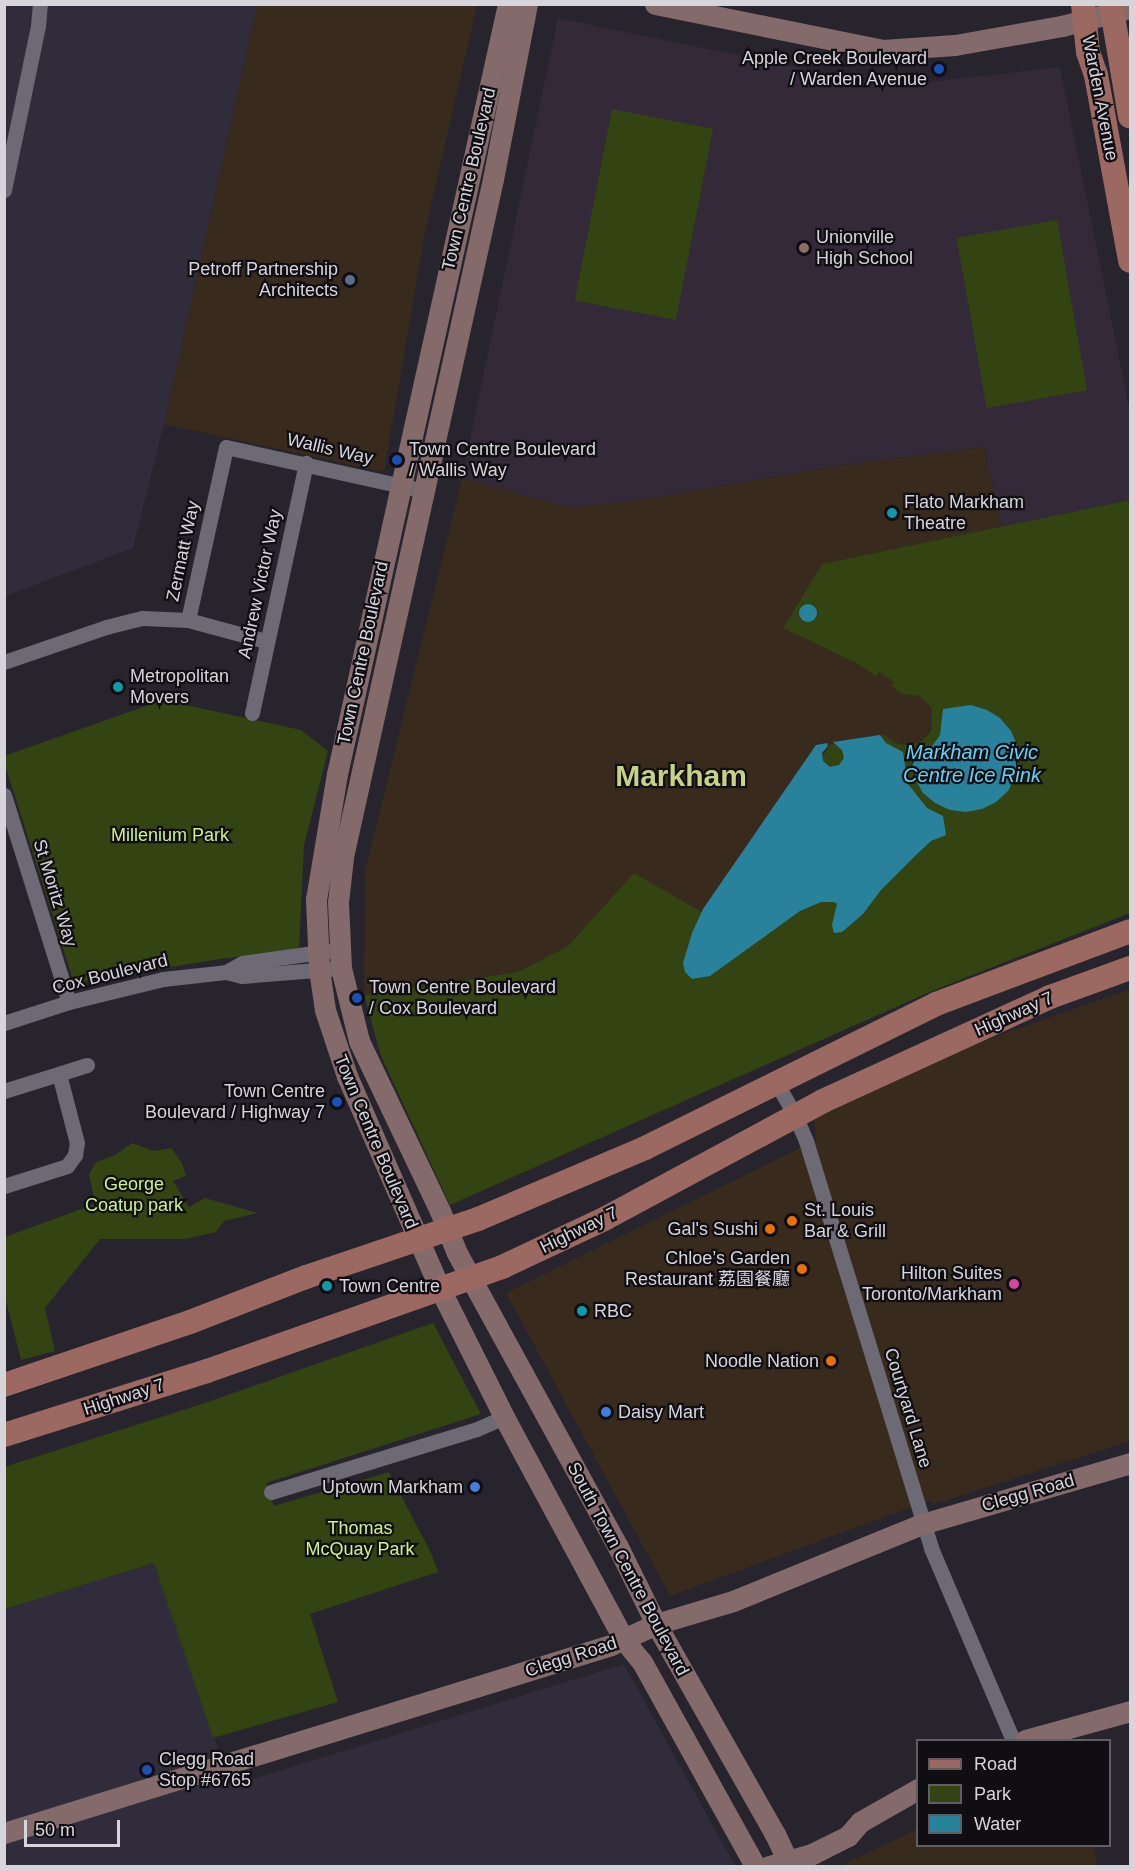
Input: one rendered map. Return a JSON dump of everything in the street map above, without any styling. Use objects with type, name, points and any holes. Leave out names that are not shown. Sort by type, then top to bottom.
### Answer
[{"type":"main road","name":"Town Centre Boulevard","points":[[440,1289],[347,1076],[325,1010],[318,960],[316,899],[357,676],[508,4]]},
{"type":"main road","name":"Town Centre Boulevard","points":[[472,1278],[358,1041],[340,959],[338,902],[343,857],[493,179],[527,4]]},
{"type":"main road","points":[[655,4],[883,50],[955,45],[1084,12],[1118,8]]},
{"type":"main road","name":"Warden Avenue","points":[[1118,8],[1131,116]]},
{"type":"main road","name":"Warden Avenue","points":[[1084,12],[1088,52],[1096,75],[1131,261]]},
{"type":"main road","name":"Highway 7","points":[[4,1385],[190,1322],[306,1277],[417,1238],[448,1231],[645,1148],[936,1004],[1131,931]]},
{"type":"main road","name":"Highway 7","points":[[4,1435],[217,1368],[403,1300],[502,1267],[606,1218],[795,1115],[1050,997],[1131,968]]},
{"type":"main road","name":"South Town Centre Boulevard","points":[[472,1278],[544,1416],[618,1547],[656,1624],[775,1834],[782,1864]]},
{"type":"main road","name":"South Town Centre Boulevard","points":[[440,1289],[504,1417],[624,1640],[642,1662],[755,1866]]},
{"type":"main road","name":"Clegg Road","points":[[4,1833],[624,1640],[656,1624],[733,1601],[922,1524],[1131,1463]]},
{"type":"main road","points":[[1029,1739],[1131,1711]]},
{"type":"main road","points":[[782,1864],[812,1854],[848,1836],[860,1822],[916,1790]]},
{"type":"street","points":[[4,190],[38,26],[40,4]]},
{"type":"street","name":"Wallis Way","points":[[226,447],[425,491]]},
{"type":"street","name":"Zermatt Way","points":[[226,447],[188,620],[266,641]]},
{"type":"street","name":"Andrew Victor Way","points":[[252,714],[306,463]]},
{"type":"street","points":[[4,662],[106,627],[143,618],[188,620]]},
{"type":"street","name":"St Moritz Way","points":[[4,795],[69,1002]]},
{"type":"street","name":"Cox Boulevard","points":[[4,1023],[69,1002],[163,979],[226,972],[242,963],[340,959]]},
{"type":"street","points":[[4,1091],[87,1065]]},
{"type":"street","points":[[4,1186],[68,1166],[75,1155],[77,1143],[58,1074]]},
{"type":"street","name":"Courtyard Lane","points":[[777,1084],[795,1115],[822,1194],[922,1524],[1013,1739]]},
{"type":"street","points":[[272,1492],[477,1429],[504,1417]]},
{"type":"shaded area","points":[[5,5],[257,5],[164,424],[133,548],[5,596]]},
{"type":"shaded area","points":[[257,5],[477,5],[425,232],[384,472],[164,424]]},
{"type":"shaded area","name":"Unionville High School","points":[[558,18],[863,81],[912,84],[1060,67],[1130,412],[1130,500],[1002,527],[984,447],[841,465],[646,499],[570,508],[462,478]]},
{"type":"shaded area","points":[[984,447],[1002,527],[822,564],[783,628],[876,675],[879,672],[928,701],[932,708],[933,722],[923,740],[910,746],[893,742],[714,919],[634,874],[568,946],[518,972],[364,995],[365,871],[462,478],[570,507],[646,499],[841,465]]},
{"type":"shaded area","points":[[1130,989],[1130,1441],[935,1504],[928,1501],[670,1596],[506,1293],[816,1140],[813,1112],[820,1099]]},
{"type":"shaded area","points":[[154,1563],[231,1786],[624,1664],[735,1866],[5,1866],[5,1609]]},
{"type":"shaded area","points":[[916,1829],[916,1847],[1094,1847],[1097,1866],[841,1866]]},
{"type":"green space","points":[[612,109],[713,129],[676,320],[575,300]]},
{"type":"green space","points":[[1057,220],[1087,390],[987,408],[957,238]]},
{"type":"green space","points":[[1130,500],[1130,913],[932,991],[450,1205],[381,1056],[364,995],[518,972],[568,946],[634,873],[714,919],[831,744],[885,735],[893,742],[910,746],[923,740],[931,730],[932,708],[920,696],[902,694],[892,686],[894,682],[879,672],[876,676],[856,663],[783,628],[822,564]]},
{"type":"green space","name":"Millenium Park","points":[[163,700],[301,730],[328,751],[304,845],[299,949],[220,959],[74,983],[4,756]]},
{"type":"green space","name":"George Coatup park","points":[[132,1143],[154,1151],[171,1148],[182,1163],[186,1176],[173,1181],[189,1207],[205,1198],[258,1213],[224,1221],[216,1232],[185,1239],[100,1239],[45,1308],[55,1351],[21,1360],[5,1297],[5,1237],[95,1204],[89,1174],[96,1162],[115,1155]]},
{"type":"green space","name":"Thomas McQuay Park","points":[[433,1323],[481,1414],[266,1483],[274,1506],[389,1472],[432,1555],[438,1572],[310,1614],[338,1702],[213,1738],[154,1563],[5,1609],[4,1467],[205,1403]]},
{"type":"water","points":[[808,604],[814,607],[817,613],[814,619],[808,622],[802,619],[799,613],[802,607]]},
{"type":"water","name":"Markham Civic Centre Ice Rink","points":[[971,705],[987,710],[1000,718],[1011,731],[1017,745],[1018,761],[1015,777],[1008,791],[996,802],[982,809],[966,812],[950,810],[935,803],[923,793],[915,779],[911,754],[922,752],[933,745],[940,735],[943,709]]},
{"type":"water","points":[[880,735],[886,743],[903,752],[908,784],[927,808],[943,816],[946,835],[931,841],[881,890],[863,914],[842,932],[834,933],[832,925],[837,904],[821,902],[800,911],[710,976],[692,979],[685,972],[683,963],[692,933],[703,909],[816,745],[827,743],[828,746],[822,753],[823,761],[830,767],[839,765],[844,758],[842,750],[833,742]]},
{"type":"place","name":"Apple Creek Boulevard / Warden Avenue","points":[[939,69]]},
{"type":"place","name":"Unionville High School","points":[[804,248]]},
{"type":"place","name":"Petroff Partnership Architects","points":[[350,280]]},
{"type":"place","name":"Town Centre Boulevard / Wallis Way","points":[[397,460]]},
{"type":"place","name":"Flato Markham Theatre","points":[[892,513]]},
{"type":"place","name":"Metropolitan Movers","points":[[118,687]]},
{"type":"place","name":"Town Centre Boulevard / Cox Boulevard","points":[[357,998]]},
{"type":"place","name":"Town Centre Boulevard / Highway 7","points":[[337,1102]]},
{"type":"place","name":"St. Louis Bar & Grill","points":[[792,1221]]},
{"type":"place","name":"Gal's Sushi","points":[[770,1229]]},
{"type":"place","name":"Chloe’s Garden Restaurant 荔園餐廳","points":[[802,1269]]},
{"type":"place","name":"Hilton Suites Toronto/Markham","points":[[1014,1284]]},
{"type":"place","name":"Town Centre","points":[[327,1286]]},
{"type":"place","name":"RBC","points":[[582,1311]]},
{"type":"place","name":"Noodle Nation","points":[[831,1361]]},
{"type":"place","name":"Daisy Mart","points":[[606,1412]]},
{"type":"place","name":"Uptown Markham","points":[[475,1487]]},
{"type":"place","name":"Clegg Road Stop #6765","points":[[147,1770]]},
{"type":"district","name":"Markham","points":[[681,776]]}]
